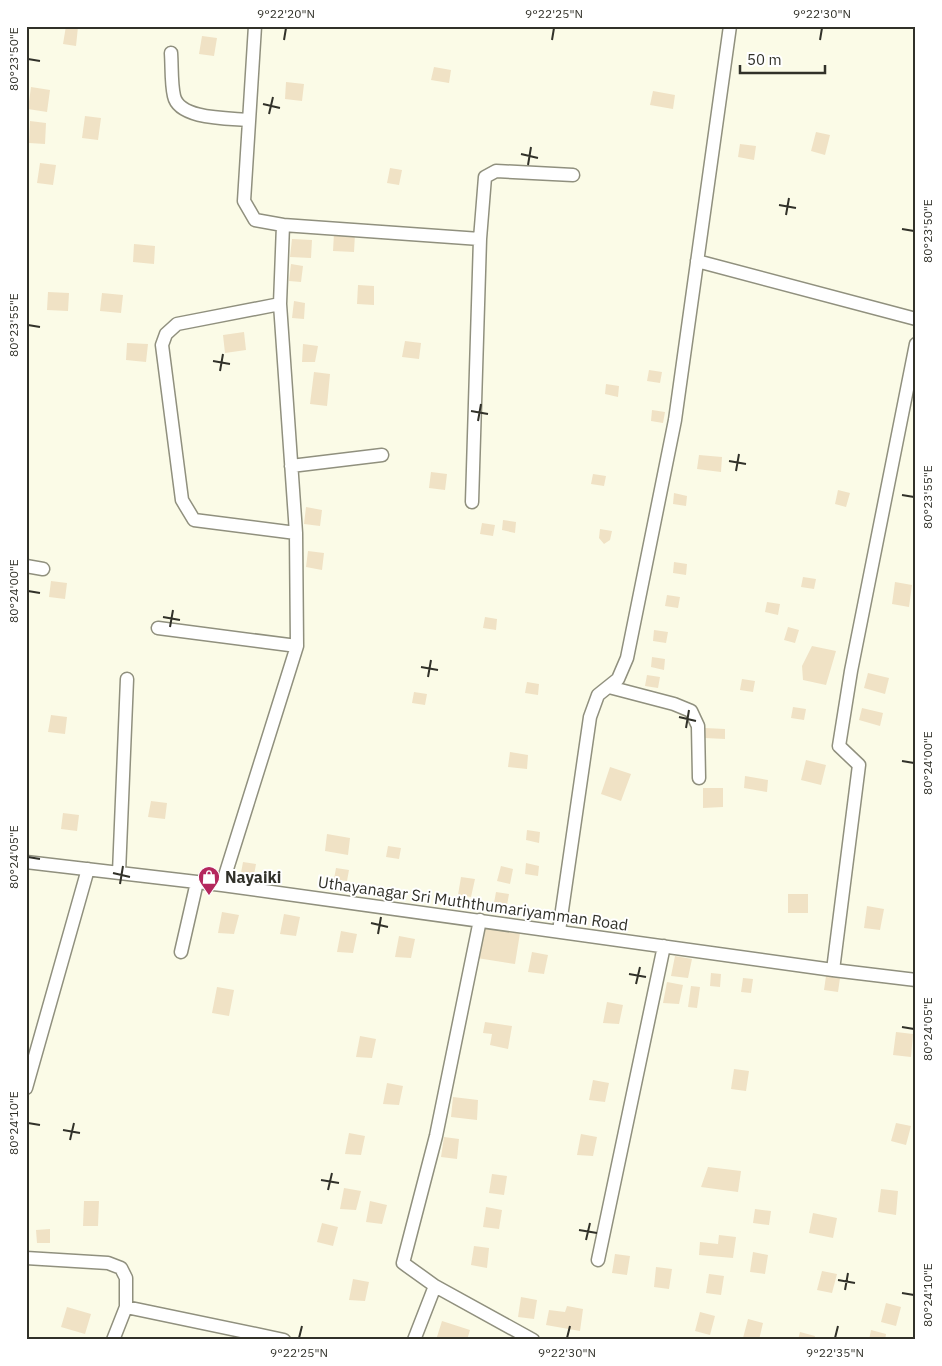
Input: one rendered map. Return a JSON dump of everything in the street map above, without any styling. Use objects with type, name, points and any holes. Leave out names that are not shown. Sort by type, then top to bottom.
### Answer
[{"type":"street","points":[[255,26],[244,201],[255,220],[283,226],[480,238]]},
{"type":"street","points":[[559,931],[590,717],[598,695],[618,679],[627,658],[675,420],[730,26]]},
{"type":"street","points":[[170,53],[174,99],[183,109],[202,116],[249,120]]},
{"type":"street","points":[[472,502],[480,238],[485,177],[496,170],[573,175]]},
{"type":"street","points":[[222,885],[297,646],[296,533],[280,304],[283,226]]},
{"type":"street","points":[[697,261],[916,319]]},
{"type":"street","points":[[280,304],[177,324],[166,334],[162,346],[182,500],[194,520],[296,533]]},
{"type":"street","points":[[833,970],[859,765],[839,746],[851,671],[916,344]]},
{"type":"street","points":[[291,466],[382,456]]},
{"type":"street","points":[[26,566],[43,569]]},
{"type":"street","points":[[158,628],[297,646]]},
{"type":"street","points":[[119,873],[127,679]]},
{"type":"street","points":[[609,687],[674,704],[692,711],[698,726],[699,778]]},
{"type":"street","name":"Uthayanagar Sri Muththumariyamman Road","points":[[26,862],[222,885],[916,980]]},
{"type":"street","points":[[26,1088],[88,869]]},
{"type":"street","points":[[181,952],[197,882]]},
{"type":"street","points":[[480,920],[436,1136],[403,1263],[435,1286],[533,1340]]},
{"type":"street","points":[[598,1260],[664,946]]},
{"type":"street","points":[[26,1258],[108,1263],[120,1268],[126,1278],[126,1307],[113,1340]]},
{"type":"street","points":[[414,1340],[435,1286]]},
{"type":"street","points":[[126,1307],[284,1340]]},
{"type":"building","points":[[66,26],[78,27],[76,46],[63,44]]},
{"type":"building","points":[[202,36],[217,38],[214,56],[199,54]]},
{"type":"building","points":[[434,67],[451,70],[449,83],[431,80]]},
{"type":"building","points":[[286,82],[304,84],[302,101],[285,99]]},
{"type":"building","points":[[31,87],[50,90],[47,112],[28,109]]},
{"type":"building","points":[[653,91],[675,95],[673,109],[650,105]]},
{"type":"building","points":[[85,116],[101,118],[98,140],[82,138]]},
{"type":"building","points":[[30,121],[46,123],[45,144],[29,143]]},
{"type":"building","points":[[816,132],[830,135],[825,155],[811,151]]},
{"type":"building","points":[[740,144],[756,146],[754,160],[738,157]]},
{"type":"building","points":[[40,163],[56,165],[53,185],[37,183]]},
{"type":"building","points":[[390,168],[402,170],[399,185],[387,183]]},
{"type":"building","points":[[334,233],[355,234],[354,252],[333,251]]},
{"type":"building","points":[[292,239],[312,240],[311,258],[290,257]]},
{"type":"building","points":[[134,244],[155,246],[154,264],[133,262]]},
{"type":"building","points":[[291,264],[303,266],[301,282],[289,281]]},
{"type":"building","points":[[358,285],[374,286],[374,305],[357,304]]},
{"type":"building","points":[[48,292],[69,293],[68,311],[47,310]]},
{"type":"building","points":[[102,293],[123,295],[121,313],[100,311]]},
{"type":"building","points":[[294,301],[305,303],[304,319],[292,318]]},
{"type":"building","points":[[244,332],[246,350],[225,353],[223,335]]},
{"type":"building","points":[[405,341],[421,343],[419,359],[402,357]]},
{"type":"building","points":[[127,343],[148,344],[146,362],[126,360]]},
{"type":"building","points":[[303,344],[318,346],[315,362],[302,362]]},
{"type":"building","points":[[649,370],[662,372],[660,383],[647,381]]},
{"type":"building","points":[[314,372],[330,374],[327,406],[310,404]]},
{"type":"building","points":[[606,384],[619,386],[618,397],[605,394]]},
{"type":"building","points":[[652,410],[665,412],[663,423],[651,421]]},
{"type":"building","points":[[699,455],[722,457],[721,472],[697,469]]},
{"type":"building","points":[[431,472],[447,474],[445,490],[429,488]]},
{"type":"building","points":[[593,474],[606,476],[604,486],[591,484]]},
{"type":"building","points":[[838,490],[850,493],[846,507],[835,504]]},
{"type":"building","points":[[674,493],[687,496],[686,506],[673,504]]},
{"type":"building","points":[[306,507],[322,510],[320,526],[304,524]]},
{"type":"building","points":[[503,520],[516,522],[515,533],[502,530]]},
{"type":"building","points":[[482,523],[495,525],[493,536],[480,534]]},
{"type":"building","points":[[600,529],[612,531],[610,540],[604,544],[599,538]]},
{"type":"building","points":[[308,551],[324,553],[322,570],[306,567]]},
{"type":"building","points":[[674,562],[687,564],[686,575],[673,573]]},
{"type":"building","points":[[803,577],[816,579],[814,589],[801,587]]},
{"type":"building","points":[[51,581],[67,583],[65,599],[49,597]]},
{"type":"building","points":[[895,582],[912,585],[909,607],[892,604]]},
{"type":"building","points":[[667,595],[680,597],[678,608],[665,606]]},
{"type":"building","points":[[767,602],[780,604],[778,615],[765,612]]},
{"type":"building","points":[[485,617],[497,619],[496,630],[483,628]]},
{"type":"building","points":[[788,627],[799,630],[795,643],[784,640]]},
{"type":"building","points":[[654,630],[668,632],[666,643],[653,641]]},
{"type":"building","points":[[812,646],[836,651],[826,685],[803,680],[802,666]]},
{"type":"building","points":[[652,657],[665,659],[664,670],[651,667]]},
{"type":"building","points":[[868,673],[889,678],[885,694],[864,688]]},
{"type":"building","points":[[647,675],[660,677],[658,688],[645,686]]},
{"type":"building","points":[[742,679],[755,681],[753,692],[740,690]]},
{"type":"building","points":[[527,682],[539,684],[538,695],[525,693]]},
{"type":"building","points":[[414,692],[427,694],[425,705],[412,703]]},
{"type":"building","points":[[793,707],[806,709],[804,720],[791,718]]},
{"type":"building","points":[[862,708],[883,713],[880,726],[859,720]]},
{"type":"building","points":[[51,715],[67,717],[65,734],[48,732]]},
{"type":"building","points":[[705,728],[725,729],[725,739],[705,738]]},
{"type":"building","points":[[510,752],[528,755],[527,769],[508,767]]},
{"type":"building","points":[[806,760],[826,765],[821,785],[801,780]]},
{"type":"building","points":[[610,767],[631,774],[621,801],[601,794]]},
{"type":"building","points":[[745,776],[768,780],[767,792],[744,788]]},
{"type":"building","points":[[703,788],[723,788],[723,807],[703,808]]},
{"type":"building","points":[[151,801],[167,803],[165,819],[148,817]]},
{"type":"building","points":[[63,813],[79,815],[77,831],[61,829]]},
{"type":"building","points":[[527,830],[540,832],[539,843],[526,840]]},
{"type":"building","points":[[327,834],[350,838],[348,855],[325,851]]},
{"type":"building","points":[[388,846],[401,848],[399,859],[386,857]]},
{"type":"building","points":[[243,862],[256,864],[254,875],[241,873]]},
{"type":"building","points":[[526,863],[539,866],[538,876],[525,874]]},
{"type":"building","points":[[501,866],[513,869],[510,884],[497,881]]},
{"type":"building","points":[[336,868],[349,870],[347,881],[334,879]]},
{"type":"building","points":[[461,877],[475,879],[471,897],[458,895]]},
{"type":"building","points":[[496,892],[509,894],[507,905],[494,903]]},
{"type":"building","points":[[788,894],[808,894],[808,913],[788,913]]},
{"type":"building","points":[[867,906],[884,909],[880,930],[864,928]]},
{"type":"building","points":[[222,912],[239,915],[234,934],[218,933]]},
{"type":"building","points":[[284,914],[300,917],[296,936],[280,934]]},
{"type":"building","points":[[483,927],[520,933],[515,964],[477,958]]},
{"type":"building","points":[[341,931],[357,934],[353,953],[337,952]]},
{"type":"building","points":[[399,936],[415,939],[411,958],[395,957]]},
{"type":"building","points":[[532,952],[548,955],[544,974],[528,972]]},
{"type":"building","points":[[675,956],[692,959],[688,978],[671,976]]},
{"type":"building","points":[[711,973],[721,974],[720,987],[710,986]]},
{"type":"building","points":[[826,976],[840,978],[838,992],[824,990]]},
{"type":"building","points":[[743,978],[753,979],[751,993],[741,992]]},
{"type":"building","points":[[667,982],[683,985],[679,1004],[663,1003]]},
{"type":"building","points":[[691,986],[700,987],[697,1008],[688,1007]]},
{"type":"building","points":[[217,987],[234,990],[229,1016],[212,1013]]},
{"type":"building","points":[[607,1002],[623,1005],[619,1024],[603,1023]]},
{"type":"building","points":[[485,1022],[512,1026],[508,1049],[490,1045],[492,1034],[483,1033]]},
{"type":"building","points":[[896,1032],[913,1034],[911,1057],[893,1055]]},
{"type":"building","points":[[360,1036],[376,1039],[372,1058],[356,1057]]},
{"type":"building","points":[[734,1069],[749,1071],[746,1091],[731,1089]]},
{"type":"building","points":[[593,1080],[609,1083],[605,1102],[589,1100]]},
{"type":"building","points":[[387,1083],[403,1086],[399,1105],[383,1104]]},
{"type":"building","points":[[453,1097],[478,1100],[477,1120],[451,1117]]},
{"type":"building","points":[[896,1123],[911,1126],[906,1145],[891,1141]]},
{"type":"building","points":[[349,1133],[365,1136],[361,1155],[345,1154]]},
{"type":"building","points":[[581,1134],[597,1137],[593,1156],[577,1155]]},
{"type":"building","points":[[444,1137],[459,1139],[457,1159],[441,1157]]},
{"type":"building","points":[[708,1167],[741,1171],[738,1192],[701,1187]]},
{"type":"building","points":[[492,1174],[507,1176],[504,1195],[489,1193]]},
{"type":"building","points":[[344,1188],[361,1191],[356,1210],[340,1209]]},
{"type":"building","points":[[881,1189],[898,1191],[896,1215],[878,1212]]},
{"type":"building","points":[[84,1201],[99,1201],[98,1226],[83,1226]]},
{"type":"building","points":[[370,1201],[387,1205],[382,1224],[366,1222]]},
{"type":"building","points":[[486,1207],[502,1210],[499,1229],[483,1227]]},
{"type":"building","points":[[755,1209],[771,1211],[769,1225],[753,1223]]},
{"type":"building","points":[[813,1213],[837,1218],[833,1238],[809,1233]]},
{"type":"building","points":[[322,1223],[338,1227],[333,1246],[317,1242]]},
{"type":"building","points":[[50,1229],[50,1243],[37,1243],[36,1230]]},
{"type":"building","points":[[719,1235],[736,1237],[733,1258],[699,1255],[700,1242],[718,1244]]},
{"type":"building","points":[[474,1246],[489,1248],[487,1268],[471,1265]]},
{"type":"building","points":[[753,1252],[768,1255],[765,1274],[750,1272]]},
{"type":"building","points":[[615,1254],[630,1256],[627,1275],[612,1273]]},
{"type":"building","points":[[656,1267],[672,1269],[669,1289],[654,1287]]},
{"type":"building","points":[[822,1271],[837,1274],[832,1293],[817,1290]]},
{"type":"building","points":[[709,1274],[724,1276],[721,1295],[706,1293]]},
{"type":"building","points":[[353,1279],[369,1282],[365,1301],[349,1300]]},
{"type":"building","points":[[521,1297],[537,1300],[534,1319],[518,1317]]},
{"type":"building","points":[[886,1303],[901,1307],[896,1326],[881,1322]]},
{"type":"building","points":[[567,1306],[583,1309],[580,1331],[546,1325],[549,1310],[565,1312]]},
{"type":"building","points":[[67,1307],[91,1314],[85,1334],[61,1327]]},
{"type":"building","points":[[700,1312],[715,1316],[710,1335],[695,1331]]},
{"type":"building","points":[[748,1319],[763,1323],[759,1340],[743,1338]]},
{"type":"building","points":[[442,1321],[470,1330],[467,1340],[436,1340]]},
{"type":"building","points":[[871,1330],[886,1334],[885,1340],[869,1340]]},
{"type":"building","points":[[800,1332],[815,1336],[814,1340],[798,1340]]},
{"type":"place","name":"Nayaiki","points":[[209,896]]}]
